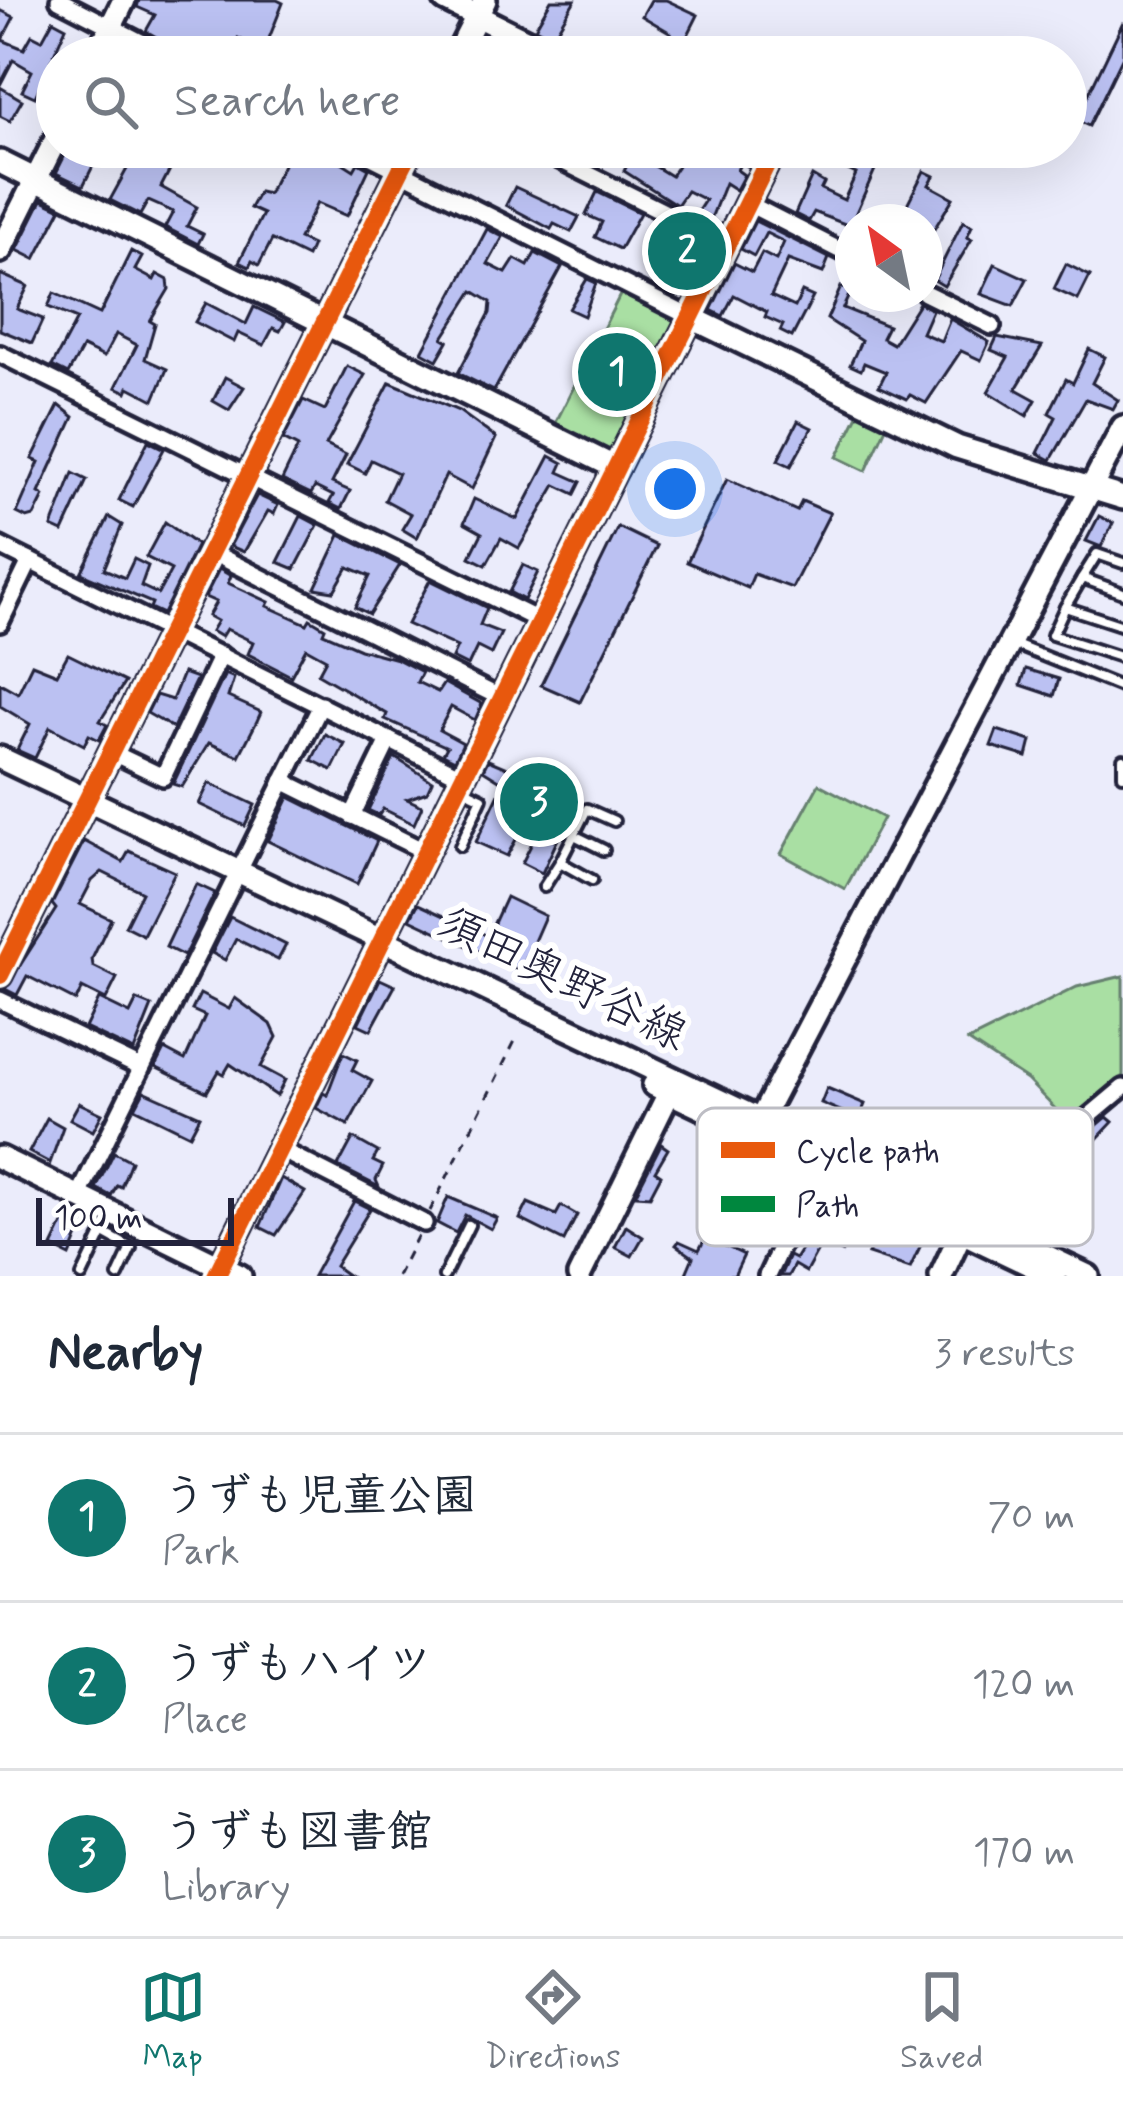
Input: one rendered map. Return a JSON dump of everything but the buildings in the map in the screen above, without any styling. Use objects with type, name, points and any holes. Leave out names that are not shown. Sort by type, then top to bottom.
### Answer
[{"type":"street","points":[[59,0],[130,36]]},
{"type":"street","points":[[106,36],[124,0]]},
{"type":"street","points":[[445,0],[481,8],[526,36]]},
{"type":"street","points":[[467,36],[481,8]]},
{"type":"street","points":[[0,162],[616,468]]},
{"type":"street","points":[[0,250],[42,168]]},
{"type":"street","points":[[397,168],[957,447],[1123,498]]},
{"type":"street","points":[[576,168],[726,243]]},
{"type":"street","points":[[0,1158],[78,1197],[107,1223],[225,1273],[380,943],[764,168]]},
{"type":"street","points":[[0,975],[401,170]]},
{"type":"street","points":[[747,203],[835,247]]},
{"type":"street","points":[[943,302],[992,326]]},
{"type":"street","points":[[0,353],[540,621]]},
{"type":"street","points":[[767,1108],[1123,427]]},
{"type":"street","points":[[0,546],[321,705],[461,782]]},
{"type":"street","points":[[211,552],[502,698]]},
{"type":"street","points":[[0,623],[31,561]]},
{"type":"street","points":[[113,753],[164,777],[221,655]]},
{"type":"street","points":[[78,1197],[321,705]]},
{"type":"street","points":[[352,816],[389,740]]},
{"type":"street","name":"須田奥野谷線","points":[[0,758],[87,807]]},
{"type":"street","name":"須田奥野谷線","points":[[0,772],[87,807],[380,943],[721,1108]]},
{"type":"street","points":[[283,781],[426,852]]},
{"type":"street","points":[[0,1000],[141,1069]]},
{"type":"street","points":[[579,1276],[673,1086]]},
{"type":"street","points":[[1093,1116],[1121,1092]]},
{"type":"street","points":[[280,1150],[424,1223]]},
{"type":"street","points":[[766,1276],[780,1246]]},
{"type":"street","points":[[941,1276],[955,1246]]},
{"type":"street","name":"須田奥野谷線","points":[[1002,1246],[1054,1276]]},
{"type":"street","name":"須田奥野谷線","points":[[1016,1246],[1088,1276]]},
{"type":"lane","points":[[1123,562],[1097,554],[1052,635],[1123,658]]},
{"type":"lane","points":[[1082,578],[1123,592]]},
{"type":"lane","points":[[1065,607],[1123,626]]},
{"type":"lane","points":[[1010,643],[1123,688]]},
{"type":"lane","points":[[1123,759],[1123,775]]},
{"type":"lane","points":[[460,846],[482,798],[461,782]]},
{"type":"lane","points":[[544,886],[587,809],[614,821]]},
{"type":"lane","points":[[574,835],[604,850]]},
{"type":"lane","points":[[560,862],[592,880]]},
{"type":"lane","points":[[82,1276],[107,1223],[130,1248],[118,1276]]},
{"type":"lane","points":[[444,1276],[469,1225]]},
{"type":"path","points":[[398,1276],[518,1035]]},
{"type":"green space","points":[[623,289],[680,317],[610,454],[554,426]]},
{"type":"green space","points":[[860,411],[887,425],[866,471],[837,457]]},
{"type":"green space","points":[[819,784],[883,818],[845,889],[781,854]]},
{"type":"green space","points":[[1123,976],[1123,1076],[1086,1108],[1054,1108],[1027,1080],[968,1041],[1077,987]]},
{"type":"marked path","points":[[595,377],[619,390],[628,387],[641,360],[615,345]]},
{"type":"cycle path","points":[[0,975],[402,168]]},
{"type":"cycle path","points":[[216,1276],[765,168]]},
{"type":"place","name":"うずもハイツ","points":[[687,251]]},
{"type":"place","name":"うずも児童公園","points":[[617,372]]},
{"type":"place","name":"うずも図書館","points":[[539,802]]}]
